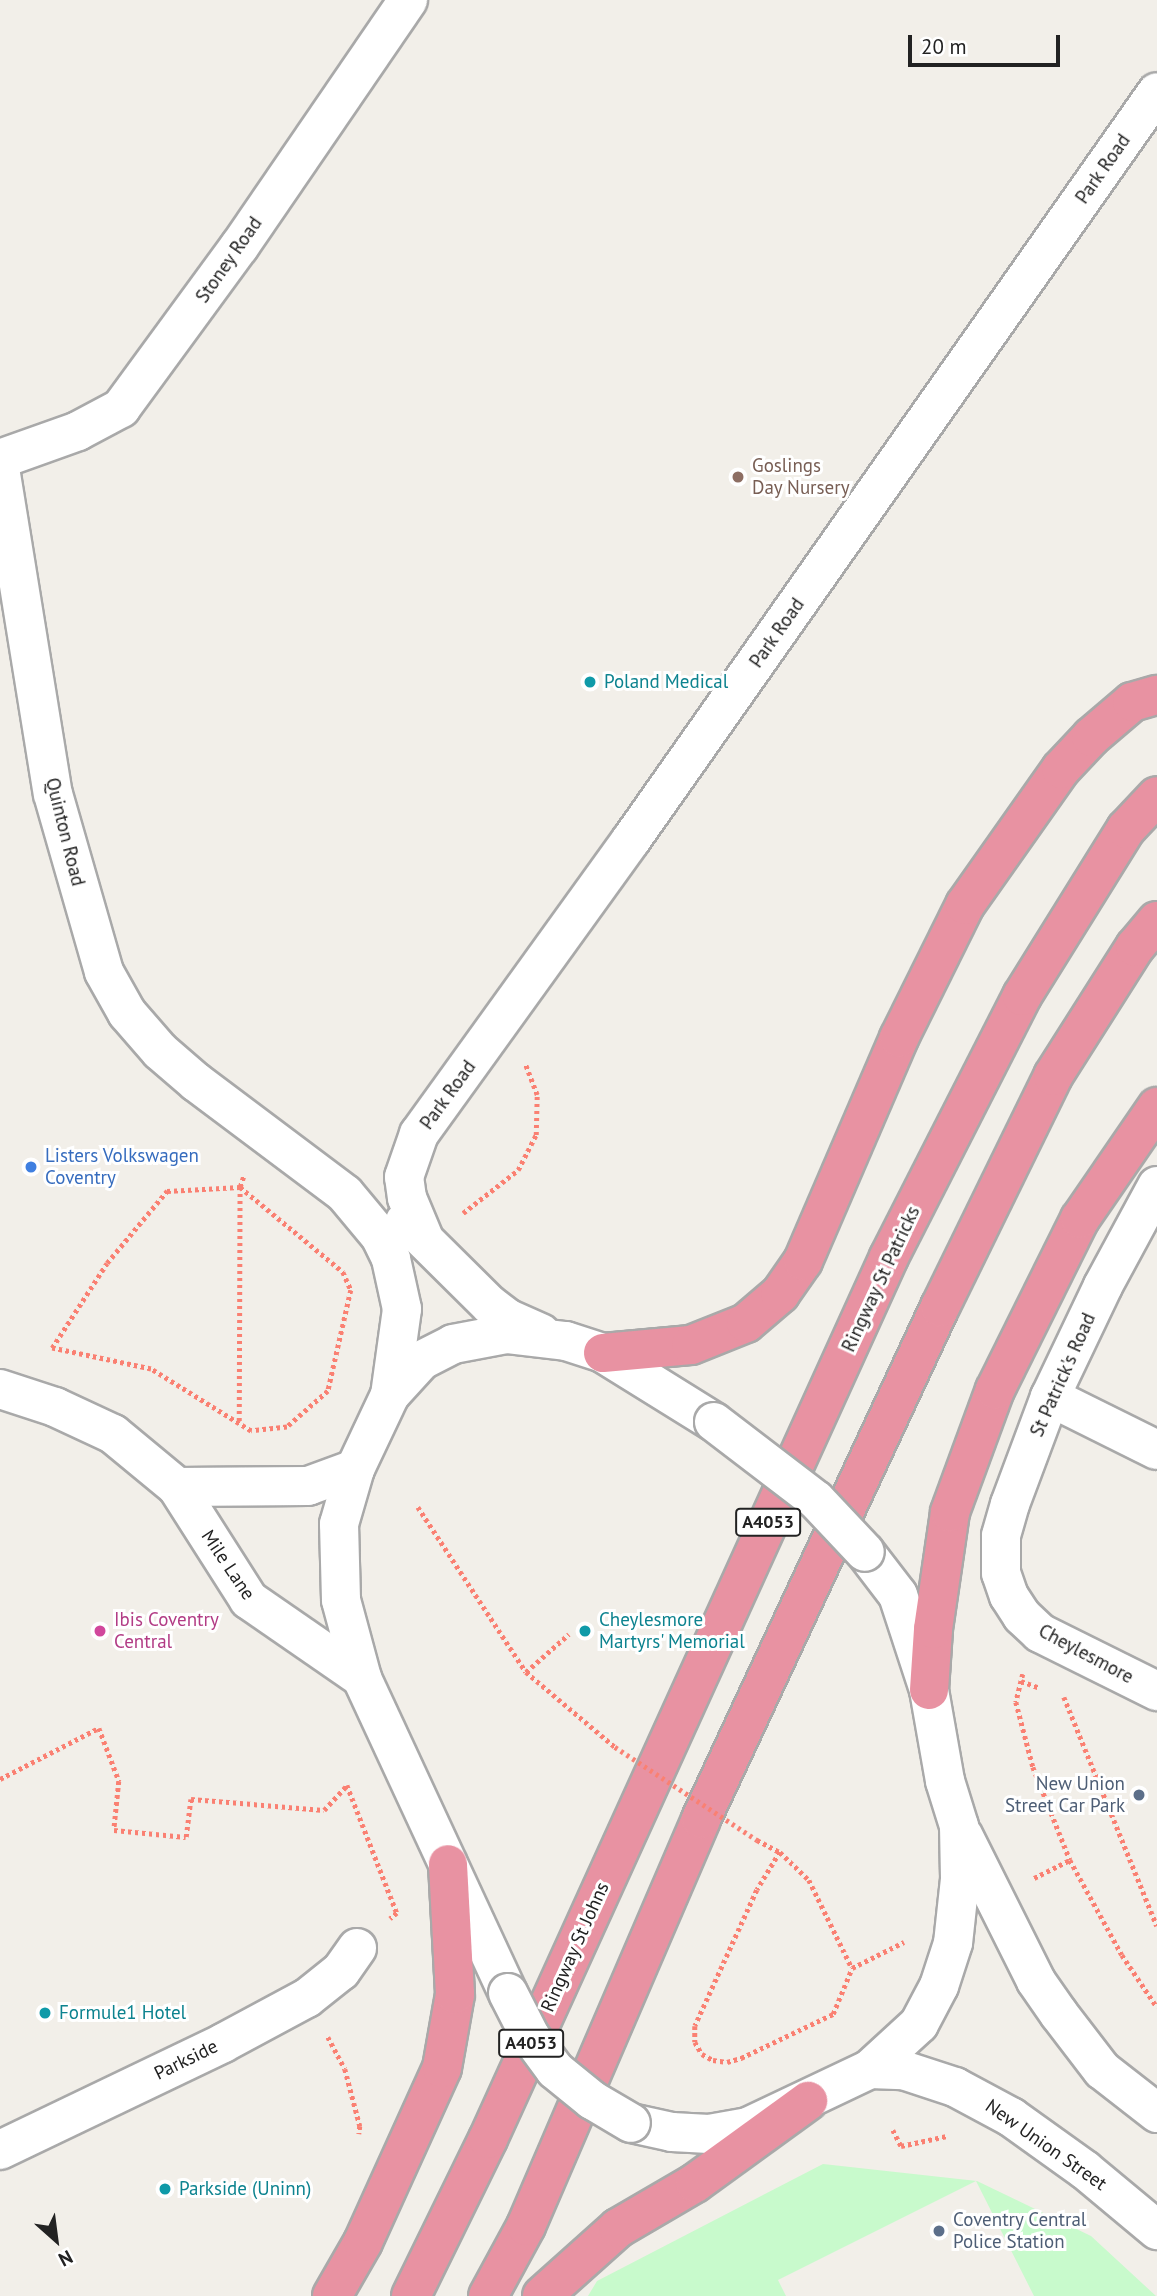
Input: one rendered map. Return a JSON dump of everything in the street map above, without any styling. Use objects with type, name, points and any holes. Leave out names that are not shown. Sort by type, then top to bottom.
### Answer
[{"type":"highway","points":[[603,1353],[691,1345],[746,1323],[780,1294],[803,1261],[899,1038],[965,905],[1061,769],[1091,737],[1132,702],[1157,695]]},
{"type":"highway","name":"Ringway St Patricks","points":[[648,1787],[889,1257],[1022,996],[1126,829],[1157,796]]},
{"type":"highway","name":"A4053","points":[[488,2296],[526,2226],[701,1819],[940,1307],[1054,1076],[1135,947],[1157,921]]},
{"type":"highway","points":[[929,1690],[933,1629],[950,1512],[995,1390],[1080,1219],[1157,1107]]},
{"type":"highway","name":"Ringway St Johns","points":[[411,2296],[488,2139],[648,1787]]},
{"type":"highway","points":[[332,2296],[363,2242],[442,2068],[455,1994],[449,1864]]},
{"type":"highway","points":[[542,2296],[618,2228],[695,2183],[808,2101]]},
{"type":"street","name":"Stoney Road","points":[[0,459],[78,431],[121,408],[239,247],[408,0]]},
{"type":"street","name":"Park Road","points":[[404,1177],[419,1134],[502,1023],[1157,92]]},
{"type":"street","name":"Quinton Road","points":[[0,468],[53,794],[104,972],[127,1013],[160,1051],[345,1194],[372,1225],[391,1259],[402,1309],[390,1395]]},
{"type":"street","name":"Quinton Road","points":[[259,1130],[386,1204],[423,1237],[465,1281],[508,1318],[532,1330],[566,1341]]},
{"type":"street","name":"Quinton Road","points":[[404,1177],[407,1198],[423,1237]]},
{"type":"street","name":"St Patrick's Road","points":[[1001,1573],[1001,1536],[1010,1504],[1050,1397],[1102,1286],[1157,1186]]},
{"type":"street","points":[[390,1395],[422,1360],[453,1344],[506,1335],[566,1341],[603,1353],[714,1422],[816,1500],[865,1552],[898,1595],[929,1690],[945,1781],[959,1826],[1036,1981],[1102,2070],[1157,2113]]},
{"type":"street","name":"Mile Lane","points":[[0,1389],[55,1407],[113,1434],[177,1487],[249,1600],[362,1678]]},
{"type":"street","name":"New Union Street","points":[[390,1395],[355,1469],[339,1524],[341,1600],[362,1678],[508,1993],[530,2036],[555,2070],[592,2100],[631,2123],[671,2132],[709,2134],[748,2127],[870,2070],[903,2070],[933,2078],[985,2101],[1085,2170],[1157,2230]]},
{"type":"street","points":[[1050,1397],[1157,1450]]},
{"type":"street","points":[[177,1487],[308,1486],[355,1469]]},
{"type":"street","name":"Cheylesmore","points":[[1001,1573],[1009,1596],[1022,1616],[1040,1633],[1157,1691]]},
{"type":"street","points":[[870,2070],[919,2024],[939,1986],[953,1942],[960,1879],[959,1826]]},
{"type":"street","name":"Parkside","points":[[0,2150],[223,2043],[307,1998],[341,1971],[356,1948]]},
{"type":"path","points":[[462,1214],[518,1170],[536,1135],[537,1095],[531,1074],[502,1023]]},
{"type":"path","points":[[343,1272],[240,1187],[167,1191],[107,1263],[52,1348],[151,1369],[251,1431],[287,1427],[328,1391],[351,1290]]},
{"type":"path","points":[[239,1422],[240,1187]]},
{"type":"path","points":[[418,1507],[526,1672],[615,1747],[757,1840],[780,1852],[808,1880],[842,1948]]},
{"type":"path","points":[[526,1672],[569,1634]]},
{"type":"path","points":[[1021,1681],[1016,1702],[1033,1767],[1070,1860],[1122,1955],[1157,2007]]},
{"type":"path","points":[[1063,1696],[1157,1926]]},
{"type":"path","points":[[0,1779],[99,1728],[119,1780],[114,1830],[186,1837],[191,1799],[324,1810],[347,1785],[397,1913],[356,1948]]},
{"type":"path","points":[[780,1852],[757,1890],[695,2026],[695,2042],[702,2054],[713,2060],[727,2062],[741,2058],[833,2014],[852,1968]]},
{"type":"path","points":[[307,1998],[345,2069],[360,2126],[358,2140]]},
{"type":"green space","points":[[823,2164],[977,2181],[1091,2236],[1156,2296],[1034,2296],[976,2181],[778,2280],[786,2296],[588,2296],[597,2281]]},
{"type":"place","name":"Goslings Day Nursery","points":[[738,477]]},
{"type":"place","name":"Poland Medical","points":[[590,682]]},
{"type":"place","name":"Listers Volkswagen Coventry","points":[[31,1167]]},
{"type":"place","name":"Ibis Coventry Central","points":[[100,1631]]},
{"type":"place","name":"Cheylesmore Martyrs' Memorial","points":[[585,1631]]},
{"type":"place","name":"New Union Street Car Park","points":[[1139,1795]]},
{"type":"place","name":"Formule1 Hotel","points":[[45,2013]]},
{"type":"place","name":"Parkside (Uninn)","points":[[165,2189]]},
{"type":"place","name":"Coventry Central Police Station","points":[[939,2231]]}]
